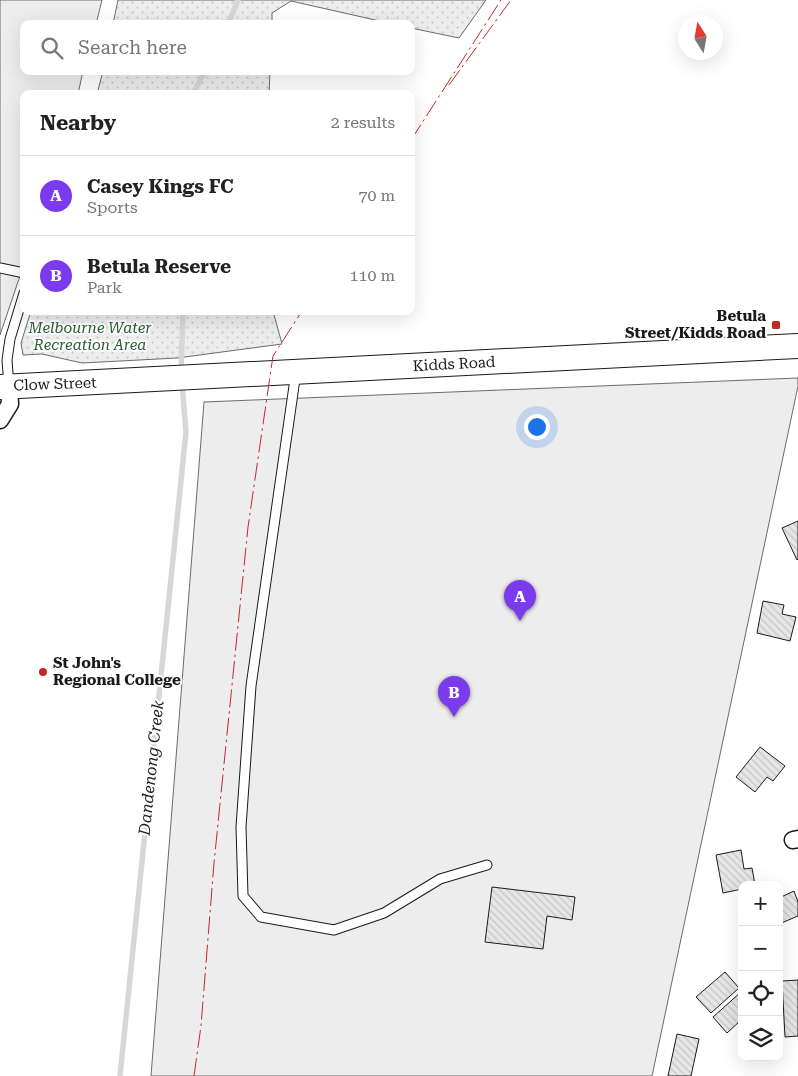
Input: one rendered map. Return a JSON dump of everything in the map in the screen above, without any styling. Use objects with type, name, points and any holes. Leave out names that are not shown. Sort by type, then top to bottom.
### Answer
[{"type":"main road","name":"Kidds Road","points":[[110,382],[798,346]]},
{"type":"main road","name":"Clow Street","points":[[5,386],[110,382]]},
{"type":"street","points":[[0,420],[10,404],[5,386]]},
{"type":"lane","points":[[0,268],[20,272]]},
{"type":"lane","points":[[5,386],[10,339],[20,306]]},
{"type":"lane","points":[[296,372],[251,686],[241,827],[243,896],[261,917],[334,930],[384,913],[440,879],[487,865]]},
{"type":"green space","points":[[0,0],[102,0],[97,20],[20,20],[20,75],[82,75],[79,90],[20,90],[20,276],[0,335]]},
{"type":"green space","points":[[118,0],[486,0],[459,38],[415,29],[415,20],[375,20],[291,1],[272,13],[272,20],[114,20]]},
{"type":"green space","points":[[102,75],[270,75],[269,90],[98,90]]},
{"type":"green space","name":"Melbourne Water Recreation Area","points":[[30,315],[274,315],[282,344],[177,358],[82,363],[42,354],[23,355],[21,343]]},
{"type":"green space","points":[[798,378],[798,386],[652,1076],[151,1076],[204,402]]},
{"type":"building","points":[[798,521],[798,559],[797,560],[782,528]]},
{"type":"building","points":[[763,601],[784,605],[782,614],[796,617],[790,641],[757,633]]},
{"type":"building","points":[[760,747],[785,766],[773,781],[767,777],[755,792],[736,777]]},
{"type":"building","points":[[741,850],[744,869],[752,868],[754,881],[738,881],[738,890],[723,893],[716,855]]},
{"type":"building","points":[[492,887],[575,897],[572,920],[547,916],[543,949],[485,942]]},
{"type":"building","points":[[794,891],[798,902],[798,916],[783,922],[783,896]]},
{"type":"building","points":[[725,972],[738,987],[711,1013],[696,997]]},
{"type":"building","points":[[798,980],[798,1036],[785,1037],[783,981]]},
{"type":"building","points":[[738,995],[738,1023],[727,1033],[713,1017]]},
{"type":"building","points":[[677,1034],[699,1039],[691,1076],[668,1076]]},
{"type":"waterway","name":"Dandenong Creek","points":[[230,20],[238,0]]},
{"type":"waterway","name":"Dandenong Creek","points":[[195,90],[203,75]]},
{"type":"waterway","name":"Dandenong Creek","points":[[181,372],[183,315]]},
{"type":"waterway","name":"Dandenong Creek","points":[[120,1076],[186,432],[182,383]]},
{"type":"power","points":[[415,134],[501,0]]},
{"type":"power","points":[[449,85],[511,0]]},
{"type":"power","points":[[194,1076],[201,1026],[214,863],[248,527],[273,356],[299,315]]},
{"type":"place","name":"Betula Street/Kidds Road","points":[[776,325]]},
{"type":"place","name":"Casey Kings FC","points":[[520,621]]},
{"type":"place","name":"St John's Regional College","points":[[43,672]]},
{"type":"place","name":"Betula Reserve","points":[[454,717]]}]
